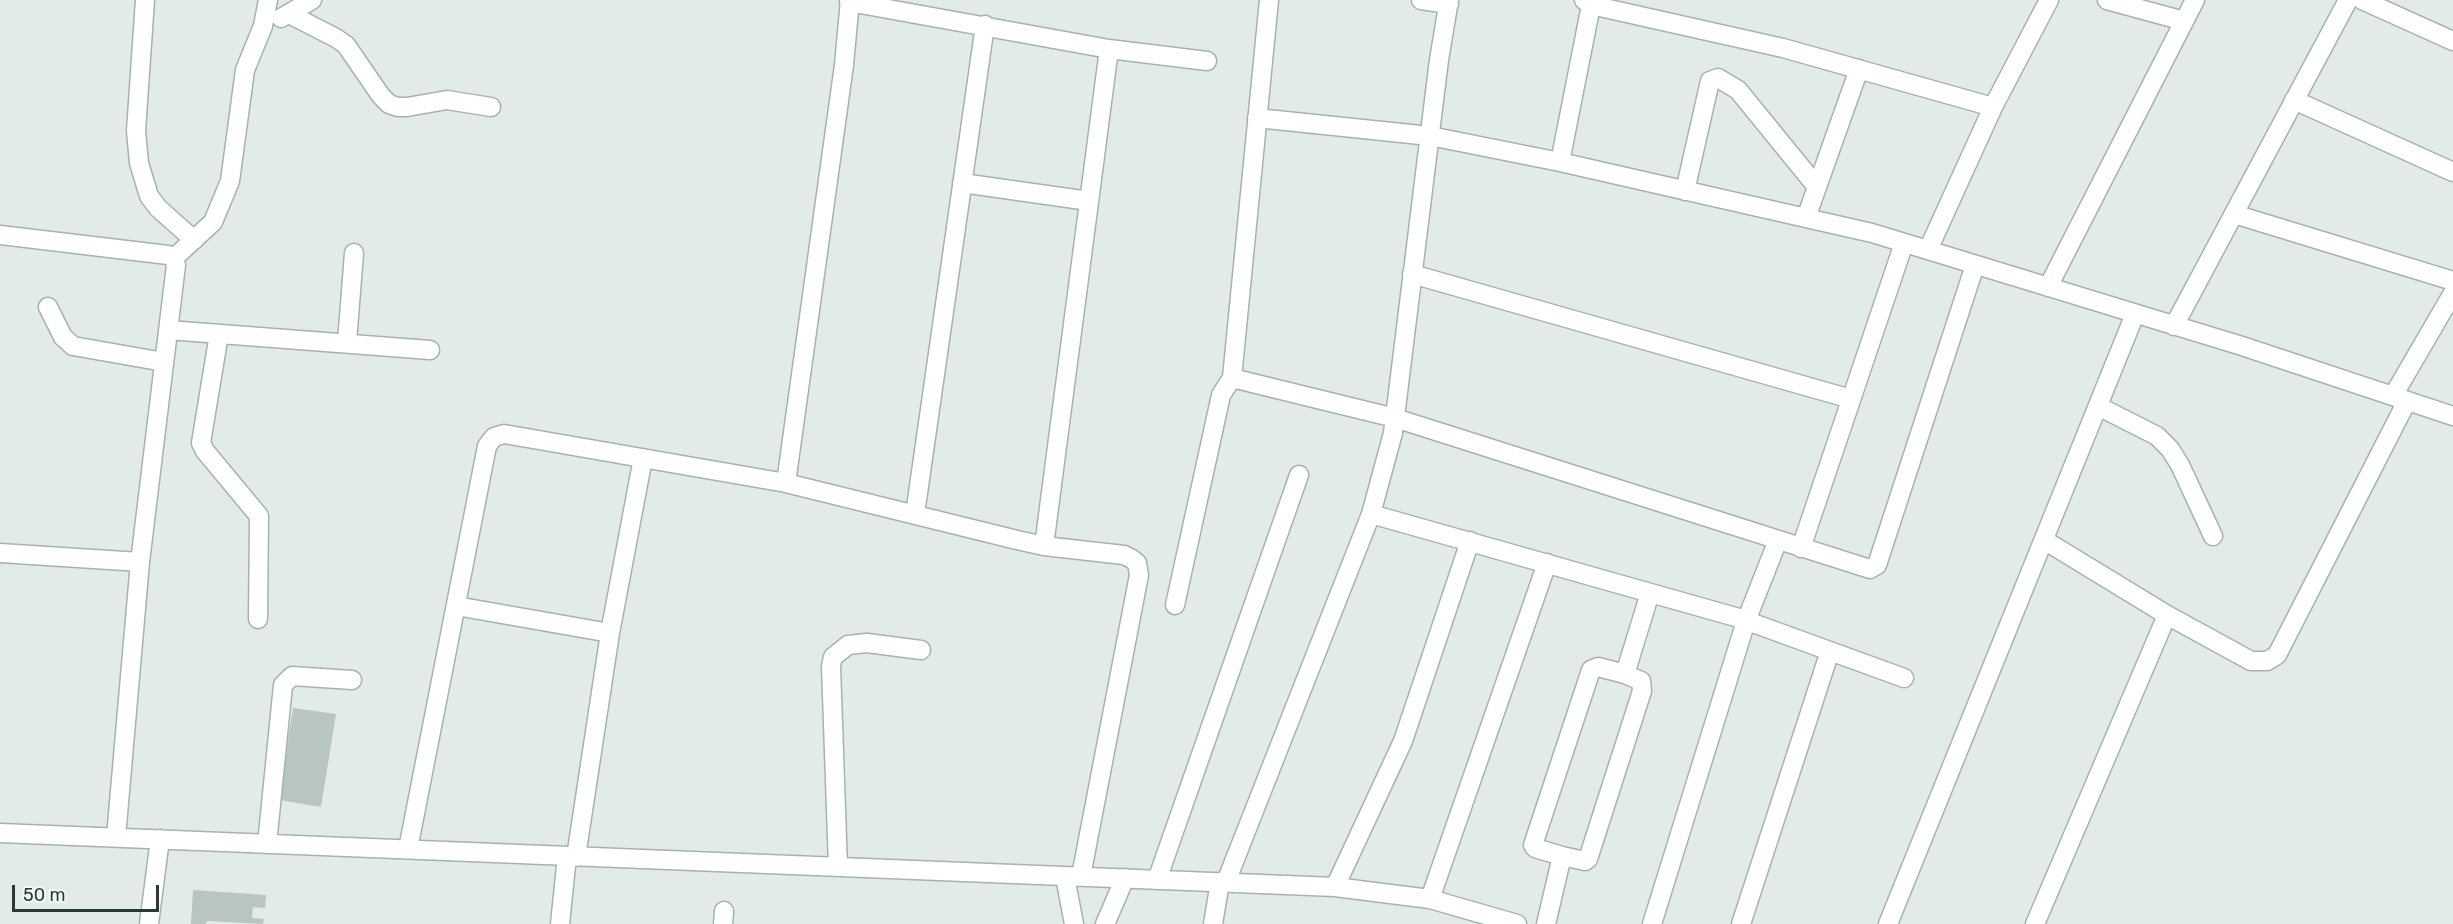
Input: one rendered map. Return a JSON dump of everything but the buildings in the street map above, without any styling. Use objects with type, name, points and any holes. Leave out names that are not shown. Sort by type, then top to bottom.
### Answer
[{"type":"street","points":[[145,0],[136,131],[139,163],[149,196],[158,208],[194,240]]},
{"type":"street","points":[[174,258],[213,222],[230,181],[245,70],[263,26],[268,0]]},
{"type":"street","points":[[263,26],[312,0]]},
{"type":"street","points":[[1175,605],[1221,395],[1232,378],[1269,0]]},
{"type":"street","points":[[1213,924],[1223,882],[1371,514],[1395,418],[1449,2],[1421,0]]},
{"type":"street","points":[[1928,250],[1993,106],[2049,0]]},
{"type":"street","points":[[2107,0],[2184,21]]},
{"type":"street","points":[[2048,287],[2195,0]]},
{"type":"street","points":[[2174,326],[2348,0]]},
{"type":"street","points":[[2362,0],[2453,41]]},
{"type":"street","points":[[786,483],[842,77],[849,1],[1109,49],[1207,61]]},
{"type":"street","points":[[1560,162],[1589,2],[1783,48],[1993,106]]},
{"type":"street","points":[[289,14],[346,45],[389,104],[407,107],[447,100],[491,107]]},
{"type":"street","points":[[915,514],[985,25]]},
{"type":"street","points":[[1044,546],[1109,49]]},
{"type":"street","points":[[1806,218],[1859,69]]},
{"type":"street","points":[[1685,191],[1710,81],[1718,78],[1738,90],[1817,187]]},
{"type":"street","points":[[2294,100],[2453,172]]},
{"type":"street","points":[[1257,118],[1430,136],[1560,162],[1806,218],[1928,250],[2453,416]]},
{"type":"street","points":[[962,183],[1089,201]]},
{"type":"street","points":[[2234,214],[2453,281]]},
{"type":"street","points":[[0,235],[168,255],[174,258],[176,265],[140,562],[116,837]]},
{"type":"street","points":[[1801,548],[1904,243]]},
{"type":"street","points":[[347,342],[354,253]]},
{"type":"street","points":[[1232,378],[1395,418],[1870,569],[1877,565],[1975,265]]},
{"type":"street","points":[[1412,274],[1851,399]]},
{"type":"street","points":[[2044,540],[2167,615],[2252,661],[2267,661],[2277,656],[2453,293]]},
{"type":"street","points":[[48,307],[63,338],[73,346],[164,362]]},
{"type":"street","points":[[1888,924],[2135,314]]},
{"type":"street","points":[[168,330],[430,350]]},
{"type":"street","points":[[219,334],[201,443],[205,451],[259,516],[258,619]]},
{"type":"street","points":[[2098,406],[2157,436],[2170,450],[2180,465],[2213,536]]},
{"type":"street","points":[[408,849],[487,446],[494,436],[518,435],[786,483],[1044,546],[1124,555],[1137,564],[1139,570],[1073,876],[1074,924]]},
{"type":"street","points":[[560,924],[610,633],[643,458]]},
{"type":"street","points":[[1157,880],[1299,475]]},
{"type":"street","points":[[1371,514],[1746,621],[1904,678]]},
{"type":"street","points":[[1652,924],[1746,621],[1778,540]]},
{"type":"street","points":[[1335,887],[1403,741],[1470,541]]},
{"type":"street","points":[[0,553],[140,562]]},
{"type":"street","points":[[1430,899],[1547,563]]},
{"type":"street","points":[[1625,674],[1650,593]]},
{"type":"street","points":[[456,606],[610,633]]},
{"type":"street","points":[[2035,924],[2167,615]]},
{"type":"street","points":[[838,867],[831,666],[833,657],[848,645],[867,644],[921,650]]},
{"type":"street","points":[[1741,924],[1830,651]]},
{"type":"street","points":[[1598,667],[1625,674],[1641,681],[1643,687],[1588,858],[1585,861],[1562,856],[1535,848],[1533,845],[1592,670],[1598,667]]},
{"type":"street","points":[[267,844],[283,685],[292,676],[352,680]]},
{"type":"street","points":[[0,833],[1335,887],[1430,899],[1506,923]]},
{"type":"street","points":[[149,924],[160,839]]},
{"type":"street","points":[[1546,924],[1562,856]]},
{"type":"street","points":[[1106,924],[1125,878]]}]
